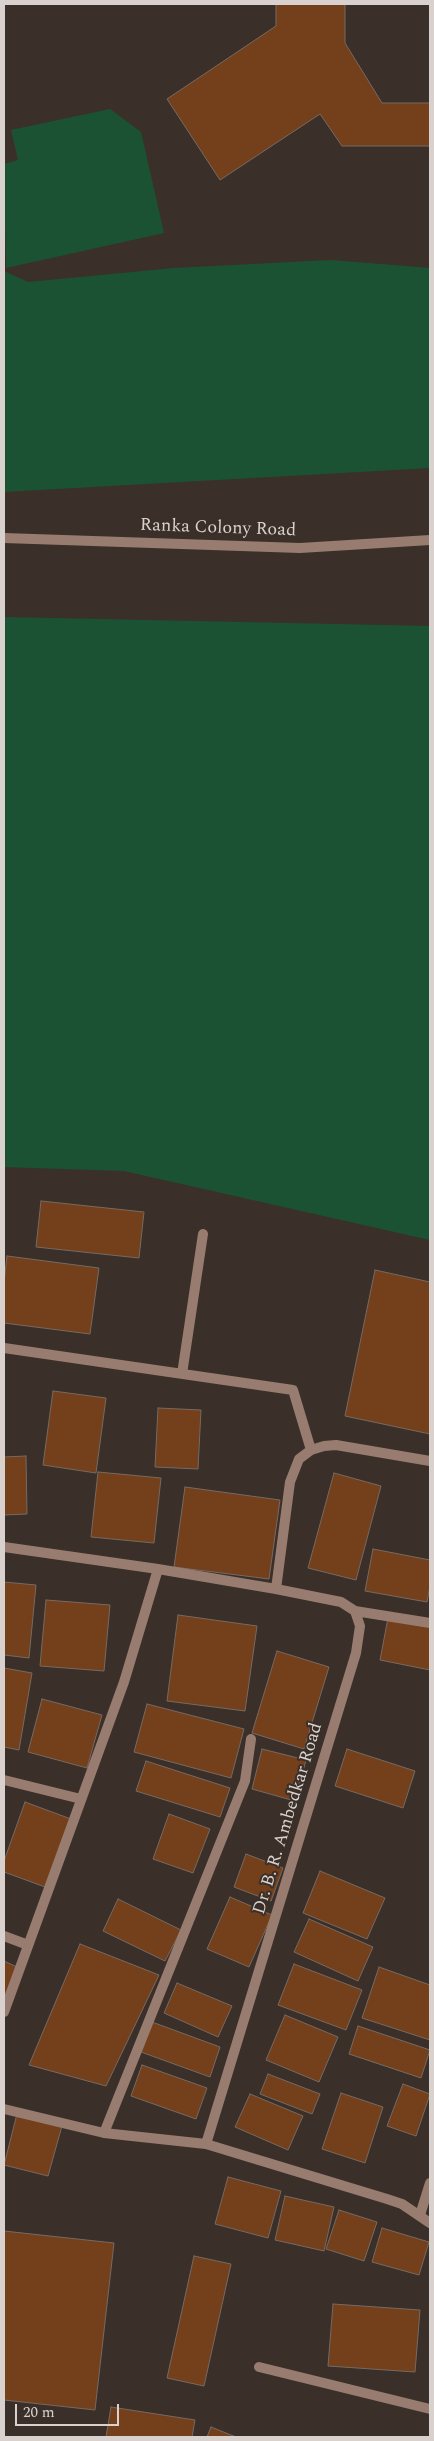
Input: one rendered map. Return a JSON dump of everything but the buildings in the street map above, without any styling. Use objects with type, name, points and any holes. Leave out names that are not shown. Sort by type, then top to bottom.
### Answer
[{"type":"street","name":"Ranka Colony Road","points":[[4,538],[300,548],[430,540]]},
{"type":"street","points":[[182,1374],[204,1234]]},
{"type":"street","points":[[4,1348],[293,1390],[310,1450]]},
{"type":"street","points":[[276,1589],[290,1482],[299,1459],[310,1450],[336,1445],[430,1461]]},
{"type":"street","points":[[4,1547],[158,1569],[276,1589],[341,1602],[355,1612],[430,1623]]},
{"type":"street","points":[[4,2012],[124,1682],[158,1569]]},
{"type":"street","name":"Dr. B. R. Ambedkar Road","points":[[206,2144],[356,1653],[360,1626],[355,1612]]},
{"type":"street","points":[[104,2133],[245,1781],[251,1739]]},
{"type":"street","points":[[4,1780],[81,1799]]},
{"type":"street","points":[[4,1936],[28,1945]]},
{"type":"street","points":[[4,2109],[104,2133],[206,2144],[387,2199],[430,2222]]},
{"type":"street","points":[[420,2215],[430,2183]]},
{"type":"street","points":[[259,2367],[430,2409]]},
{"type":"green space","points":[[110,109],[141,132],[164,233],[6,268],[4,164],[18,160],[11,130]]},
{"type":"green space","points":[[331,260],[430,268],[430,468],[4,492],[4,271],[28,282],[174,268]]},
{"type":"green space","points":[[4,617],[430,626],[430,1240],[124,1171],[4,1167]]}]
